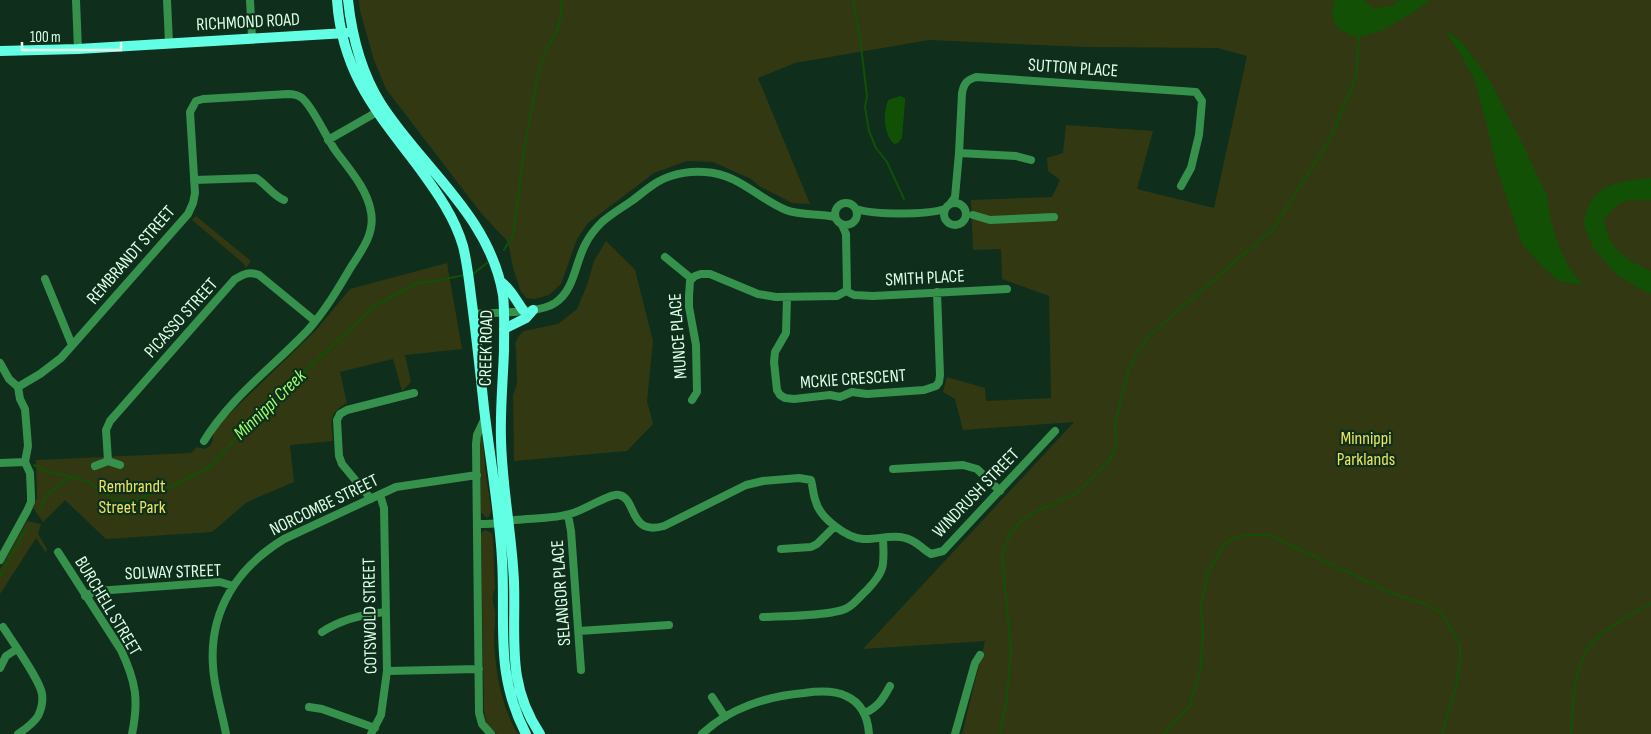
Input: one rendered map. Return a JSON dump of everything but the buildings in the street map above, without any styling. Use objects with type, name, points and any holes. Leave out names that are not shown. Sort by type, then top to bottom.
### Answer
[{"type":"main road","name":"CREEK ROAD","points":[[337,0],[341,34],[349,61],[358,81],[377,112],[444,204],[460,236],[465,255],[499,523],[505,668],[512,700],[526,734]]},
{"type":"main road","name":"CREEK ROAD","points":[[348,0],[352,33],[365,74],[382,105],[465,209],[487,246],[500,281],[504,312],[501,440],[510,520],[514,586],[515,670],[524,703],[540,734]]},
{"type":"main road","name":"RICHMOND ROAD","points":[[0,51],[352,33]]},
{"type":"main road","name":"RICHMOND ROAD","points":[[0,56],[25,51]]},
{"type":"main road","points":[[453,220],[460,218],[465,209]]},
{"type":"main road","points":[[500,281],[509,287],[516,301],[528,310],[526,318],[504,328]]},
{"type":"street","points":[[76,0],[78,48]]},
{"type":"street","points":[[167,0],[169,43]]},
{"type":"street","points":[[250,0],[252,38]]},
{"type":"street","name":"SUTTON PLACE","points":[[955,197],[962,93],[964,84],[969,79],[976,77],[1196,92],[1202,101],[1199,135],[1191,168],[1181,186]]},
{"type":"street","name":"REMBRANDT STREET","points":[[18,387],[50,367],[72,345],[188,214],[195,193],[190,112],[196,101],[203,99],[296,95],[308,104],[328,140],[361,187],[369,202],[372,214],[371,229],[366,244],[315,321],[238,398],[215,423],[204,441]]},
{"type":"street","points":[[328,140],[377,112]]},
{"type":"street","points":[[959,153],[1016,156],[1032,160]]},
{"type":"street","points":[[473,314],[528,310],[551,305],[563,297],[570,287],[586,243],[603,221],[670,176],[686,172],[718,174],[743,184],[757,194],[789,211],[805,214],[835,214]]},
{"type":"street","points":[[194,180],[256,178],[278,198],[284,200]]},
{"type":"street","points":[[934,213],[951,224],[961,222],[966,213],[955,197],[947,207],[944,216],[946,220]]},
{"type":"street","points":[[835,214],[840,204],[847,203],[854,206],[855,216],[846,234]]},
{"type":"street","points":[[842,225],[850,224],[855,216],[867,212],[934,213],[960,204]]},
{"type":"street","points":[[835,214],[846,234],[846,291]]},
{"type":"street","points":[[973,215],[990,220],[1054,217]]},
{"type":"street","points":[[665,257],[692,279]]},
{"type":"street","name":"PICASSO STREET","points":[[108,461],[106,430],[110,421],[236,279],[245,273],[259,275],[315,321]]},
{"type":"street","name":"MUNCE PLACE","points":[[692,400],[697,392],[696,345],[689,307],[690,287],[695,276],[710,274],[758,294],[776,297],[837,296],[846,291]]},
{"type":"street","points":[[46,279],[72,345]]},
{"type":"street","name":"SMITH PLACE","points":[[846,291],[854,295],[873,296],[1007,289]]},
{"type":"street","name":"MCKIE CRESCENT","points":[[786,297],[786,334],[775,352],[774,362],[777,390],[780,396],[794,399],[830,395],[840,397],[852,392],[862,394],[924,390],[936,386],[940,375],[937,292]]},
{"type":"street","points":[[0,363],[9,379],[18,387],[26,420],[28,446],[26,462],[30,473],[31,502],[0,560]]},
{"type":"street","points":[[371,499],[342,464],[339,456],[338,420],[340,414],[347,410],[414,393]]},
{"type":"street","points":[[486,417],[477,434],[479,669],[480,720],[484,727],[492,734]]},
{"type":"street","name":"WINDRUSH STREET","points":[[568,515],[613,495],[620,494],[626,498],[639,522],[655,529],[746,485],[763,481],[800,478],[811,480],[815,502],[820,511],[835,526],[853,537],[863,539],[904,537],[914,541],[931,554],[943,551],[1055,431]]},
{"type":"street","points":[[95,466],[108,461],[120,464]]},
{"type":"street","points":[[0,463],[26,462]]},
{"type":"street","points":[[894,469],[963,465],[977,469],[1000,491]]},
{"type":"street","name":"NORCOMBE STREET","points":[[226,734],[213,666],[216,626],[233,586],[253,560],[268,548],[284,539],[396,487],[477,475]]},
{"type":"street","name":"COTSWOLD STREET","points":[[373,731],[381,715],[387,671],[384,508],[380,495]]},
{"type":"street","points":[[477,524],[568,515]]},
{"type":"street","name":"SELANGOR PLACE","points":[[568,515],[582,670]]},
{"type":"street","points":[[781,550],[811,547],[817,544],[835,526]]},
{"type":"street","points":[[763,617],[833,612],[845,609],[853,604],[877,579],[881,572],[884,563],[883,538]]},
{"type":"street","name":"BURCHELL STREET","points":[[58,552],[121,650],[132,676],[136,702],[132,734]]},
{"type":"street","name":"SOLWAY STREET","points":[[85,596],[96,591],[220,582],[233,586]]},
{"type":"street","points":[[322,632],[332,625],[374,613],[386,612]]},
{"type":"street","points":[[579,631],[669,625]]},
{"type":"street","points":[[3,627],[38,682],[42,693],[38,715],[31,724],[18,734]]},
{"type":"street","points":[[0,668],[6,656],[17,649]]},
{"type":"street","points":[[955,734],[975,663],[980,654]]},
{"type":"street","points":[[387,671],[479,669]]},
{"type":"street","points":[[865,713],[881,703],[890,686]]},
{"type":"street","points":[[702,734],[725,717],[740,709],[770,698],[817,692],[847,696],[856,703],[865,713],[869,734]]},
{"type":"street","points":[[712,698],[725,717]]},
{"type":"street","points":[[309,707],[322,709],[373,731]]},
{"type":"green space","name":"Minnippi Parklands","points":[[359,0],[1651,0],[1651,734],[962,734],[985,641],[863,649],[1074,422],[963,430],[955,399],[943,392],[947,377],[985,388],[986,401],[1051,398],[1049,296],[1002,279],[1001,249],[973,250],[971,200],[1052,197],[1060,180],[1048,171],[1047,158],[1063,153],[1066,125],[1153,131],[1137,189],[1214,208],[1247,56],[1218,48],[1086,47],[929,40],[795,63],[758,78],[810,204],[792,203],[759,186],[751,179],[713,162],[687,161],[654,173],[588,223],[577,239],[561,284],[549,295],[534,299],[527,298],[521,292],[513,268],[508,242],[481,213],[386,89],[374,60],[360,11]]},
{"type":"green space","points":[[196,216],[251,261],[246,268],[243,263],[192,220]]},
{"type":"green space","points":[[606,241],[635,270],[653,341],[647,401],[653,424],[627,451],[514,461],[513,395],[517,384],[515,344],[518,337],[524,331],[558,324],[577,309],[594,261]]},
{"type":"green space","name":"Rembrandt Street Park","points":[[447,263],[462,349],[405,355],[411,382],[402,391],[393,359],[340,372],[347,403],[337,410],[332,419],[333,441],[290,445],[294,482],[247,502],[212,532],[106,539],[65,500],[43,522],[33,508],[37,497],[36,460],[191,453],[197,447],[204,449],[211,444],[214,432],[221,422],[316,330],[350,289]]},
{"type":"green space","points":[[482,431],[491,508],[488,518],[481,512],[480,441]]},
{"type":"green space","points":[[27,521],[41,524],[38,534],[47,549],[46,553],[36,538],[0,594],[0,569]]},
{"type":"green space","points":[[485,530],[492,533],[493,539],[494,638],[500,688],[507,712],[518,734],[497,734],[487,724],[484,712],[481,533]]},
{"type":"shaded area","points":[[1335,0],[1364,0],[1373,8],[1391,6],[1400,0],[1430,0],[1383,30],[1356,38],[1336,27],[1332,11]]},
{"type":"shaded area","points":[[1444,29],[1462,42],[1490,81],[1547,196],[1551,222],[1558,244],[1568,266],[1582,285],[1559,281],[1522,244],[1497,169],[1474,78]]},
{"type":"shaded area","points":[[900,96],[905,98],[902,138],[898,143],[894,144],[890,140],[886,129],[885,111],[888,100]]},
{"type":"shaded area","points":[[1651,178],[1651,200],[1623,202],[1609,213],[1604,221],[1613,245],[1634,263],[1651,271],[1651,293],[1617,275],[1594,249],[1583,223],[1591,201],[1607,187],[1622,182]]},
{"type":"waterway","name":"Minnippi Creek","points":[[504,250],[513,235],[524,150],[538,74],[547,47],[556,33],[561,16],[562,0]]},
{"type":"waterway","points":[[853,0],[860,38],[867,96],[865,107],[869,131],[876,148],[887,162],[904,199]]},
{"type":"waterway","points":[[1000,734],[1006,707],[1011,651],[1002,556],[1010,533],[1021,521],[1039,510],[1077,493],[1110,460],[1116,446],[1115,423],[1128,372],[1135,355],[1151,334],[1273,229],[1330,139],[1356,77],[1359,34]]},
{"type":"waterway","name":"Minnippi Creek","points":[[473,274],[487,263]]},
{"type":"waterway","name":"Minnippi Creek","points":[[34,465],[47,471],[90,482],[101,492],[112,498],[127,501],[139,499],[172,486],[210,467],[249,423],[375,306],[417,283],[464,275]]},
{"type":"waterway","name":"Minnippi Creek","points":[[38,512],[47,495],[70,477]]},
{"type":"waterway","name":"Minnippi Creek","points":[[0,576],[26,529]]},
{"type":"waterway","points":[[1164,734],[1189,707],[1200,672],[1203,636],[1201,605],[1208,572],[1224,545],[1232,539],[1247,535],[1269,535],[1394,594],[1428,605],[1440,612],[1460,645],[1460,661],[1456,686],[1442,734]]},
{"type":"waterway","points":[[1571,734],[1576,681],[1578,670],[1586,651],[1606,631],[1651,604]]}]
